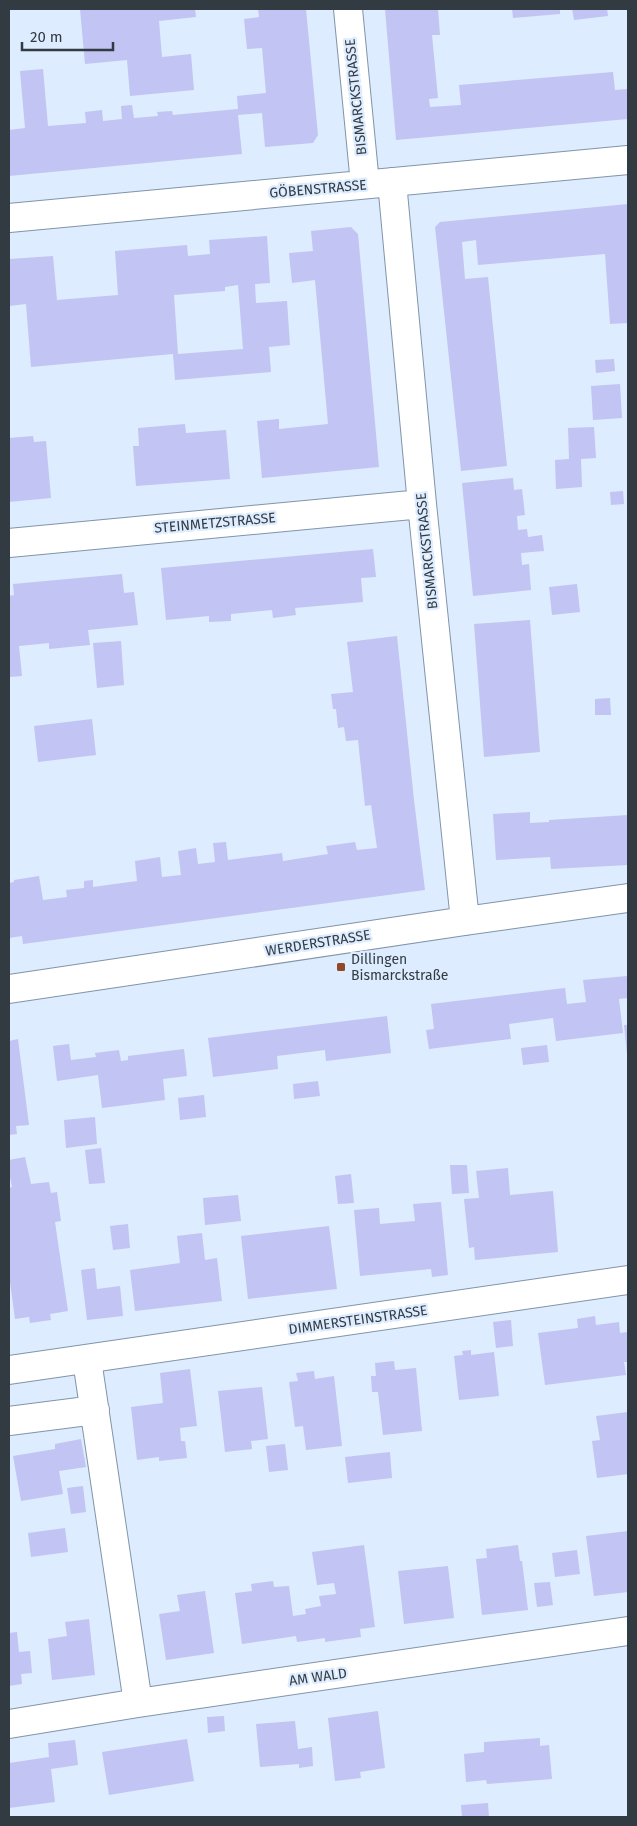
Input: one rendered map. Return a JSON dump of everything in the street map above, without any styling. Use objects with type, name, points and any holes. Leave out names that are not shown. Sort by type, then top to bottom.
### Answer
[{"type":"street","name":"BISMARCKSTRASSE","points":[[348,9],[365,184]]},
{"type":"street","name":"GÖBENSTRASSE","points":[[9,218],[628,160]]},
{"type":"street","name":"BISMARCKSTRASSE","points":[[392,182],[422,504],[465,921]]},
{"type":"street","name":"STEINMETZSTRASSE","points":[[9,543],[422,504]]},
{"type":"street","name":"WERDERSTRASSE","points":[[9,989],[628,898]]},
{"type":"street","name":"DIMMERSTEINSTRASSE","points":[[9,1370],[628,1280]]},
{"type":"street","points":[[87,1360],[138,1703]]},
{"type":"street","points":[[9,1421],[95,1410]]},
{"type":"street","name":"AM WALD","points":[[9,1724],[138,1703],[628,1631]]},
{"type":"building","points":[[80,9],[195,9],[196,17],[159,21],[162,57],[191,54],[194,90],[130,96],[127,60],[85,64]]},
{"type":"building","points":[[258,9],[306,9],[318,135],[313,143],[265,147],[262,113],[238,115],[242,154],[9,176],[9,130],[25,128],[20,71],[43,69],[48,126],[86,123],[85,112],[102,110],[103,121],[122,119],[121,106],[132,105],[134,118],[158,116],[157,112],[172,111],[173,115],[238,109],[237,96],[266,93],[262,48],[247,49],[244,19],[259,17]]},
{"type":"building","points":[[385,9],[438,9],[440,35],[432,35],[438,98],[429,99],[430,107],[461,105],[459,85],[613,72],[615,90],[628,89],[628,119],[396,140]]},
{"type":"building","points":[[512,9],[560,9],[560,14],[513,18]]},
{"type":"building","points":[[572,9],[607,9],[608,16],[574,20]]},
{"type":"building","points":[[628,204],[628,323],[610,324],[605,254],[478,265],[476,240],[462,242],[465,279],[488,277],[507,466],[461,471],[435,227],[440,222]]},
{"type":"building","points":[[351,227],[358,234],[379,467],[262,478],[257,421],[279,419],[279,429],[328,424],[315,280],[292,283],[289,253],[313,251],[311,231]]},
{"type":"building","points":[[267,236],[270,283],[255,284],[256,303],[287,301],[290,345],[269,347],[271,372],[175,380],[173,354],[31,367],[26,304],[9,306],[9,259],[53,256],[57,300],[118,295],[115,251],[187,245],[188,256],[210,254],[209,240]],"holes":[[[238,285],[243,349],[178,354],[174,295],[225,291],[225,287]]]},
{"type":"building","points":[[614,359],[615,371],[596,373],[595,360]]},
{"type":"building","points":[[620,384],[622,418],[593,420],[591,386]]},
{"type":"building","points":[[185,424],[186,433],[226,430],[230,479],[136,486],[133,446],[139,446],[138,428]]},
{"type":"building","points":[[594,427],[596,458],[581,459],[582,487],[556,489],[555,460],[569,459],[568,428]]},
{"type":"building","points":[[33,436],[34,442],[46,441],[51,498],[9,502],[9,438]]},
{"type":"building","points":[[513,478],[514,490],[522,489],[525,515],[517,516],[518,530],[527,529],[528,537],[542,535],[544,551],[521,553],[522,565],[529,564],[531,590],[473,596],[462,483]]},
{"type":"building","points":[[623,491],[624,504],[611,505],[610,492]]},
{"type":"building","points":[[373,549],[376,577],[361,578],[363,602],[295,608],[296,615],[273,618],[272,610],[231,614],[231,621],[209,622],[209,616],[166,620],[161,568]]},
{"type":"building","points":[[122,574],[124,593],[134,592],[138,625],[88,630],[90,645],[49,649],[49,643],[19,646],[22,676],[9,677],[9,596],[14,595],[13,584]]},
{"type":"building","points":[[577,584],[580,612],[552,615],[549,587]]},
{"type":"building","points":[[530,620],[540,752],[484,757],[474,624]]},
{"type":"building","points":[[397,636],[425,890],[23,944],[22,936],[9,938],[9,883],[14,882],[14,880],[39,876],[43,900],[67,897],[66,890],[84,888],[84,881],[93,880],[93,887],[137,881],[135,861],[160,857],[162,877],[181,875],[178,851],[196,848],[198,864],[215,862],[213,843],[226,842],[228,860],[282,853],[283,861],[328,854],[326,846],[355,842],[357,850],[377,848],[371,805],[365,806],[358,740],[346,741],[344,727],[338,728],[336,709],[333,709],[331,694],[353,692],[347,642]]},
{"type":"building","points":[[121,641],[124,685],[97,688],[93,643]]},
{"type":"building","points":[[610,698],[611,715],[595,715],[595,699]]},
{"type":"building","points":[[92,719],[96,755],[38,762],[34,726]]},
{"type":"building","points":[[530,812],[530,823],[628,815],[628,865],[551,869],[550,857],[496,860],[493,814]]},
{"type":"building","points":[[627,976],[628,998],[619,999],[623,1033],[556,1041],[553,1018],[509,1024],[511,1039],[429,1049],[426,1030],[434,1029],[431,1004],[565,988],[567,1004],[586,1002],[583,980]]},
{"type":"building","points":[[387,1016],[391,1053],[326,1061],[325,1050],[277,1056],[278,1069],[213,1077],[208,1038]]},
{"type":"building","points":[[624,1025],[628,1025],[628,1054],[627,1054]]},
{"type":"building","points":[[18,1039],[29,1125],[16,1126],[17,1134],[9,1135],[9,1041]]},
{"type":"building","points":[[69,1044],[71,1060],[96,1057],[95,1053],[119,1050],[121,1061],[128,1060],[128,1056],[184,1049],[187,1076],[163,1079],[165,1100],[102,1108],[98,1075],[57,1081],[53,1046]]},
{"type":"building","points":[[547,1045],[549,1062],[523,1065],[521,1048]]},
{"type":"building","points":[[318,1081],[320,1096],[294,1099],[293,1084]]},
{"type":"building","points":[[204,1095],[206,1117],[180,1120],[178,1098]]},
{"type":"building","points":[[95,1117],[97,1144],[66,1148],[64,1120]]},
{"type":"building","points":[[101,1148],[105,1183],[89,1184],[85,1150]]},
{"type":"building","points":[[25,1157],[31,1184],[49,1182],[51,1193],[57,1192],[61,1221],[55,1222],[68,1311],[50,1314],[51,1320],[30,1323],[29,1317],[15,1319],[9,1275],[9,1188],[12,1187],[9,1177],[9,1160]]},
{"type":"building","points":[[450,1165],[467,1165],[469,1193],[452,1194]]},
{"type":"building","points":[[508,1168],[510,1195],[553,1191],[558,1252],[475,1260],[474,1247],[469,1248],[464,1199],[479,1198],[476,1171]]},
{"type":"building","points":[[351,1174],[354,1203],[338,1204],[335,1176]]},
{"type":"building","points":[[238,1195],[241,1221],[205,1225],[203,1198]]},
{"type":"building","points":[[441,1202],[448,1275],[432,1277],[431,1269],[360,1276],[354,1210],[379,1208],[380,1224],[415,1221],[413,1204]]},
{"type":"building","points":[[128,1224],[130,1248],[113,1250],[110,1226]]},
{"type":"building","points":[[329,1226],[337,1289],[248,1299],[241,1236]]},
{"type":"building","points":[[202,1233],[205,1260],[217,1258],[222,1301],[135,1311],[130,1270],[180,1263],[177,1236]]},
{"type":"building","points":[[95,1268],[97,1289],[120,1286],[123,1316],[87,1320],[81,1270]]},
{"type":"building","points":[[595,1316],[596,1325],[619,1322],[620,1333],[628,1332],[628,1362],[624,1362],[626,1375],[545,1385],[538,1333],[578,1328],[577,1319]]},
{"type":"building","points":[[511,1320],[513,1346],[496,1348],[493,1322]]},
{"type":"building","points":[[471,1350],[471,1355],[494,1352],[499,1396],[459,1400],[454,1356],[463,1355],[462,1351]]},
{"type":"building","points":[[394,1361],[395,1370],[416,1368],[422,1431],[383,1435],[378,1392],[372,1392],[371,1376],[376,1376],[375,1363]]},
{"type":"building","points":[[190,1369],[197,1426],[180,1428],[181,1441],[185,1441],[187,1458],[159,1461],[159,1457],[137,1460],[131,1407],[163,1403],[160,1373]]},
{"type":"building","points":[[314,1371],[315,1379],[334,1376],[342,1446],[306,1450],[303,1426],[295,1427],[289,1382],[298,1381],[296,1373]]},
{"type":"building","points":[[262,1387],[268,1439],[251,1441],[252,1449],[225,1452],[218,1391]]},
{"type":"building","points":[[628,1412],[628,1474],[597,1478],[592,1441],[600,1440],[596,1416]]},
{"type":"building","points":[[81,1439],[86,1467],[59,1471],[63,1494],[21,1501],[13,1456],[55,1449],[55,1444]]},
{"type":"building","points":[[285,1444],[288,1470],[269,1472],[266,1446]]},
{"type":"building","points":[[390,1452],[392,1478],[348,1483],[345,1457]]},
{"type":"building","points":[[83,1486],[86,1512],[71,1514],[67,1488]]},
{"type":"building","points":[[65,1528],[68,1552],[31,1557],[28,1533]]},
{"type":"building","points":[[628,1531],[628,1592],[594,1596],[586,1536]]},
{"type":"building","points":[[364,1545],[375,1627],[360,1629],[361,1637],[325,1642],[325,1638],[297,1642],[296,1636],[242,1644],[235,1593],[252,1591],[251,1584],[273,1581],[274,1587],[289,1586],[293,1616],[306,1614],[305,1609],[321,1606],[319,1596],[336,1594],[334,1583],[317,1585],[312,1552]]},
{"type":"building","points":[[518,1545],[520,1561],[522,1561],[528,1610],[482,1615],[476,1559],[487,1558],[486,1549]]},
{"type":"building","points":[[577,1550],[580,1574],[555,1577],[552,1553]]},
{"type":"building","points":[[448,1566],[454,1618],[404,1624],[398,1571]]},
{"type":"building","points":[[550,1582],[553,1605],[537,1607],[534,1583]]},
{"type":"building","points":[[205,1591],[214,1653],[166,1660],[159,1614],[180,1611],[177,1595]]},
{"type":"building","points":[[89,1619],[95,1675],[52,1680],[48,1639],[67,1636],[65,1622]]},
{"type":"building","points":[[17,1632],[19,1652],[30,1651],[32,1673],[21,1674],[22,1684],[9,1686],[9,1633]]},
{"type":"building","points":[[378,1711],[385,1768],[360,1772],[361,1778],[335,1781],[328,1718]]},
{"type":"building","points":[[224,1716],[225,1731],[208,1733],[207,1717]]},
{"type":"building","points":[[295,1721],[298,1749],[312,1747],[313,1766],[299,1768],[299,1764],[260,1767],[256,1724]]},
{"type":"building","points":[[540,1738],[540,1746],[549,1745],[552,1779],[487,1784],[486,1780],[466,1782],[464,1754],[484,1752],[484,1742]]},
{"type":"building","points":[[187,1739],[194,1781],[109,1795],[102,1752]]},
{"type":"building","points":[[75,1740],[78,1765],[51,1769],[55,1802],[9,1808],[9,1763],[49,1757],[48,1743]]},
{"type":"building","points":[[488,1803],[489,1817],[462,1817],[461,1805]]},
{"type":"place","name":"Dillingen Bismarckstraße","points":[[341,967]]}]
